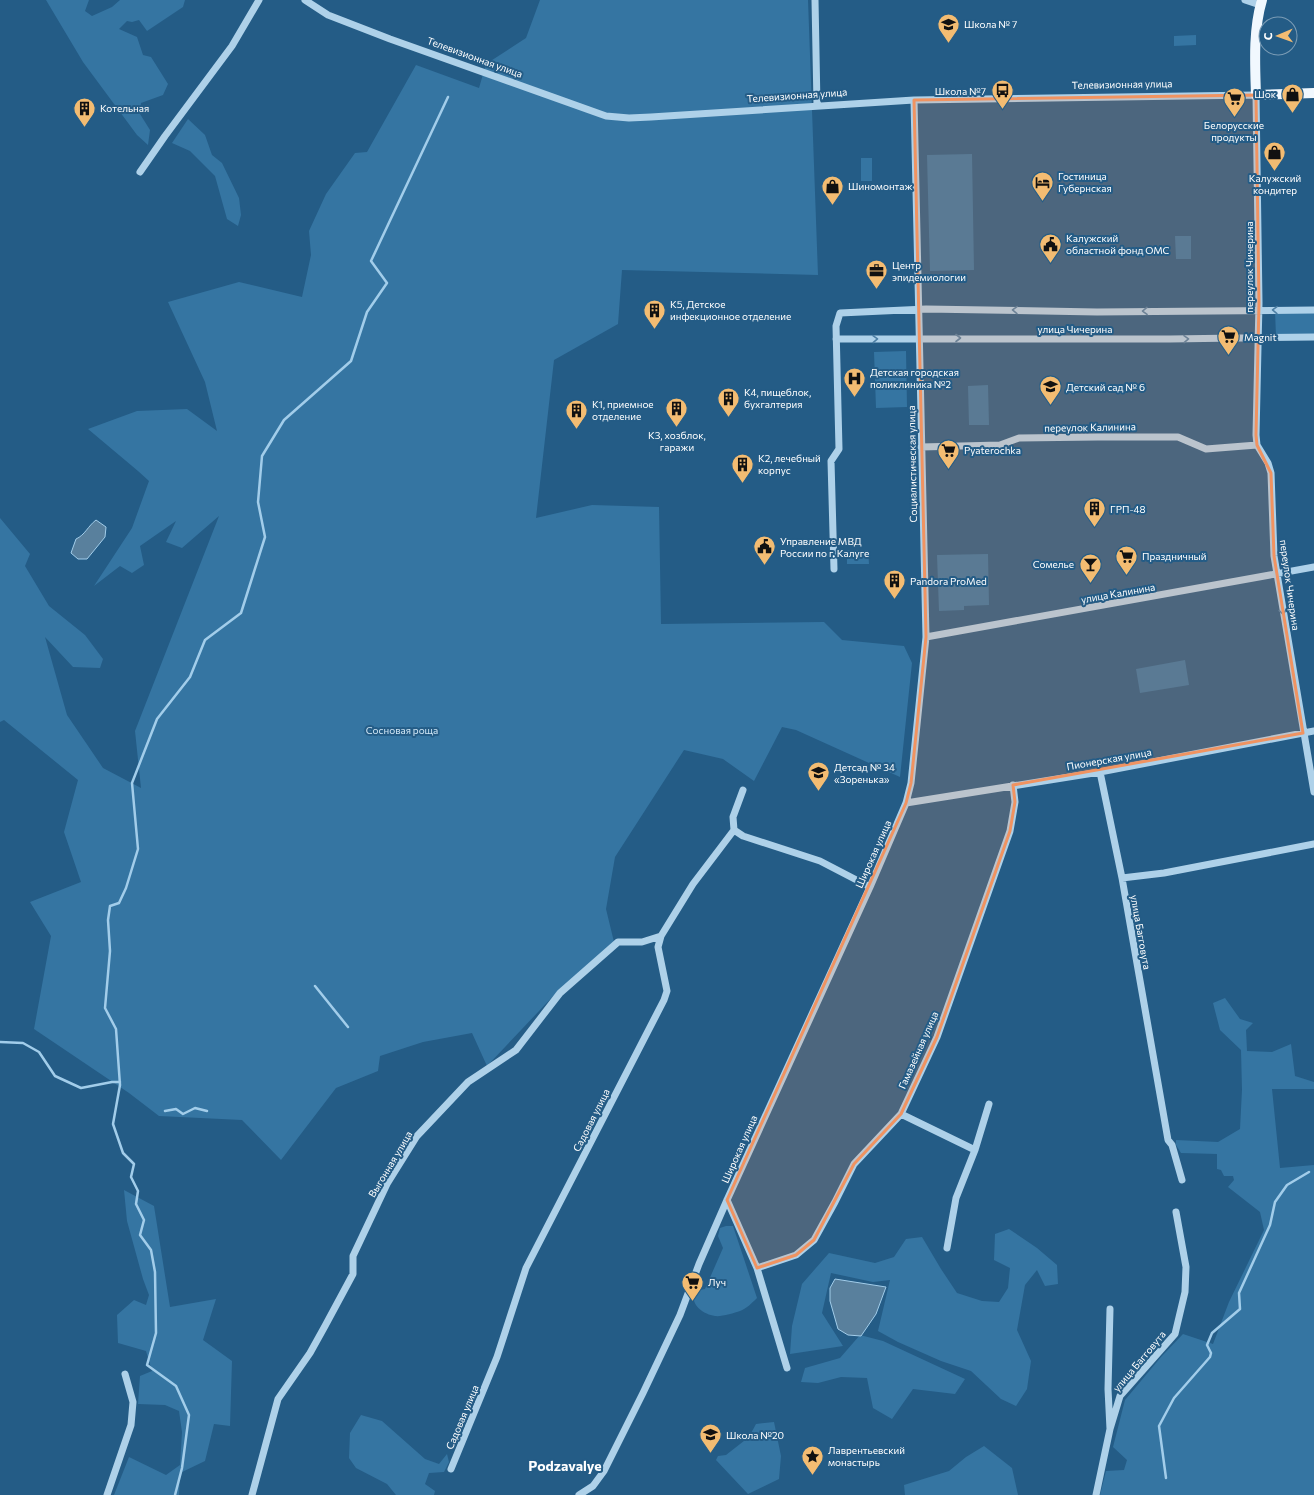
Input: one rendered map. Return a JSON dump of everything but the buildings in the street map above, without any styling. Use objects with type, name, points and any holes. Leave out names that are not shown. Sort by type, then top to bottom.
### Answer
[{"type":"main road","points":[[1256,95],[1255,70],[1257,30],[1261,2]]},
{"type":"main road","name":"Телевизионная улица","points":[[1256,95],[1314,93]]},
{"type":"street","points":[[140,172],[232,46],[260,0]]},
{"type":"street","name":"Телевизионная улица","points":[[305,0],[328,15],[390,39],[606,116],[629,118],[651,117],[817,105],[914,100],[1256,95]]},
{"type":"street","points":[[815,0],[817,105]]},
{"type":"street","points":[[1245,0],[1261,2]]},
{"type":"street","name":"переулок Чичерина","points":[[1256,95],[1259,310],[1256,435],[1258,446],[1268,463],[1271,473],[1274,556],[1314,792]]},
{"type":"street","name":"Социалистическая улица","points":[[906,803],[911,783],[926,637],[914,100]]},
{"type":"street","name":"улица Чичерина","points":[[1314,310],[1097,312],[918,309],[840,313],[836,326],[836,339],[1170,339],[1314,337]]},
{"type":"street","points":[[834,569],[831,462],[839,449],[836,339]]},
{"type":"street","name":"переулок Калинина","points":[[921,447],[1000,445],[1023,438],[1120,437],[1178,437],[1206,449],[1258,446]]},
{"type":"street","name":"улица Калинина","points":[[926,637],[1314,567]]},
{"type":"street","name":"Пионерская улица","points":[[906,803],[1100,772],[1314,731]]},
{"type":"street","name":"улица Багговута","points":[[1100,772],[1122,878],[1168,1140],[1172,1145],[1182,1180]]},
{"type":"street","name":"Гамазейная улица","points":[[757,1268],[796,1255],[814,1240],[854,1164],[901,1114],[937,1038],[1010,831],[1015,802],[1013,785]]},
{"type":"street","points":[[743,790],[733,817],[734,830],[743,836],[820,861],[870,887]]},
{"type":"street","name":"Широкая улица","points":[[579,1495],[593,1486],[604,1471],[680,1315],[699,1264],[727,1200],[870,887],[906,803]]},
{"type":"street","name":"Садовая улица","points":[[451,1469],[498,1357],[526,1268],[664,1000],[667,991],[658,947],[661,936],[693,884],[734,830]]},
{"type":"street","points":[[1122,878],[1164,873],[1314,844]]},
{"type":"street","name":"Выгонная улица","points":[[252,1495],[278,1399],[310,1354],[325,1326],[352,1274],[353,1256],[387,1184],[417,1136],[468,1082],[516,1050],[560,993],[618,942],[642,942],[661,936]]},
{"type":"street","points":[[947,1248],[956,1198],[975,1150],[989,1104]]},
{"type":"street","points":[[901,1114],[975,1150]]},
{"type":"street","points":[[727,1200],[757,1268],[787,1368]]},
{"type":"street","name":"улица Багговута","points":[[1110,1429],[1120,1396],[1175,1334],[1185,1292],[1186,1267],[1176,1212]]},
{"type":"street","points":[[1096,1495],[1110,1429],[1108,1389],[1110,1309]]},
{"type":"street","points":[[107,1495],[131,1425],[133,1402],[125,1374]]},
{"type":"highlighted area","points":[[1256,95],[1259,303],[1256,435],[1257,445],[1271,473],[1274,556],[1303,733],[1013,785],[1015,802],[1010,831],[937,1037],[901,1114],[854,1164],[814,1240],[796,1255],[757,1268],[727,1200],[906,803],[911,783],[926,637],[914,100]]},
{"type":"green space","points":[[46,0],[89,0],[85,11],[92,16],[112,7],[120,0],[185,0],[183,7],[147,31],[139,20],[132,22],[127,21],[119,29],[137,37],[143,55],[151,57],[168,84],[163,95],[141,103],[140,114],[150,130],[148,145],[137,135],[83,62]]},
{"type":"green space","name":"Сосновая роща","points":[[540,0],[808,0],[818,275],[622,270],[618,324],[554,360],[536,518],[592,505],[659,507],[661,624],[824,622],[842,640],[904,646],[912,663],[900,777],[796,730],[782,727],[754,781],[723,759],[684,750],[615,857],[606,909],[614,942],[557,992],[487,1066],[472,1033],[423,1042],[380,1056],[378,1071],[336,1088],[281,1160],[242,1120],[159,1116],[129,1093],[34,1029],[51,936],[30,902],[81,882],[64,832],[78,780],[4,720],[0,722],[0,518],[30,554],[25,566],[49,606],[85,635],[103,659],[100,668],[73,667],[45,637],[67,715],[103,768],[141,788],[135,731],[219,516],[182,548],[166,542],[176,521],[140,546],[144,565],[132,573],[120,566],[94,586],[132,528],[149,481],[88,429],[137,411],[187,409],[217,431],[205,382],[168,302],[239,282],[302,297],[311,255],[309,231],[326,194],[355,153],[367,152],[416,65],[479,88],[486,64],[526,38]]},
{"type":"green space","points":[[1196,35],[1196,45],[1174,46],[1174,36]]},
{"type":"green space","points":[[188,119],[205,135],[212,155],[222,163],[239,198],[241,215],[238,226],[227,219],[215,176],[190,151],[172,143]]},
{"type":"green space","points":[[972,154],[974,270],[930,271],[927,155]]},
{"type":"green space","points":[[861,158],[872,158],[872,181],[861,181]]},
{"type":"green space","points":[[1175,236],[1191,236],[1191,259],[1176,259]]},
{"type":"green space","points":[[1275,310],[1314,310],[1314,337],[1276,337]]},
{"type":"green space","points":[[906,351],[907,407],[876,408],[874,352]]},
{"type":"green space","points":[[988,385],[989,425],[969,425],[968,386]]},
{"type":"green space","points":[[847,550],[868,550],[869,564],[847,564]]},
{"type":"green space","points":[[988,554],[989,605],[964,606],[964,610],[939,611],[937,555]]},
{"type":"green space","points":[[1185,660],[1189,685],[1140,693],[1136,669]]},
{"type":"green space","points":[[1225,998],[1240,1019],[1253,1023],[1246,1030],[1247,1051],[1272,1052],[1291,1044],[1295,1076],[1314,1082],[1314,1089],[1272,1089],[1280,1168],[1314,1165],[1314,1495],[1100,1495],[1106,1471],[1124,1470],[1127,1460],[1113,1447],[1125,1400],[1161,1357],[1183,1334],[1213,1344],[1229,1302],[1264,1230],[1260,1212],[1228,1187],[1234,1180],[1233,1176],[1224,1176],[1221,1170],[1217,1169],[1217,1154],[1181,1153],[1176,1145],[1176,1140],[1218,1142],[1240,1129],[1242,1090],[1241,1050],[1220,1030],[1213,1003]]},
{"type":"green space","points":[[124,1190],[154,1206],[170,1307],[216,1299],[203,1340],[232,1361],[230,1426],[214,1424],[205,1461],[180,1473],[179,1495],[114,1495],[129,1457],[166,1475],[180,1465],[182,1432],[179,1411],[165,1405],[138,1404],[140,1376],[152,1371],[146,1351],[118,1343],[117,1315],[134,1300],[146,1305],[149,1295],[127,1221]]},
{"type":"green space","points":[[733,1226],[757,1298],[749,1306],[742,1310],[728,1315],[715,1316],[710,1315],[698,1308],[695,1304],[693,1296],[694,1291],[705,1289],[723,1248],[718,1236],[720,1228]]},
{"type":"green space","points":[[1009,1229],[1037,1248],[1057,1265],[1058,1284],[1045,1286],[1037,1270],[1025,1285],[1017,1330],[1031,1361],[1027,1389],[1016,1406],[1001,1399],[971,1371],[941,1361],[898,1342],[878,1331],[890,1280],[873,1282],[831,1273],[822,1313],[843,1346],[790,1354],[792,1326],[802,1284],[829,1253],[875,1263],[894,1257],[906,1239],[922,1237],[957,1293],[982,1301],[999,1302],[1008,1288],[1010,1268],[994,1260],[995,1234]]},
{"type":"green space","points":[[860,1335],[883,1341],[965,1379],[955,1394],[913,1389],[892,1419],[873,1408],[867,1378],[841,1377],[818,1383],[801,1382],[805,1368],[840,1358]]},
{"type":"green space","points":[[361,1415],[382,1421],[425,1459],[439,1464],[447,1454],[449,1462],[444,1472],[429,1473],[425,1484],[435,1491],[434,1495],[396,1495],[387,1484],[356,1468],[349,1458],[350,1433]]},
{"type":"green space","points":[[774,1422],[781,1456],[779,1479],[748,1494],[716,1460],[718,1456],[726,1455],[749,1437],[756,1424]]},
{"type":"green space","points":[[984,1446],[1012,1468],[1018,1495],[905,1495],[904,1485],[949,1471],[966,1457]]},
{"type":"shaded area","points":[[96,520],[106,527],[105,537],[87,559],[78,559],[71,553],[76,539],[82,535]]},
{"type":"shaded area","points":[[835,1279],[886,1287],[876,1314],[861,1336],[848,1335],[838,1329],[830,1301],[830,1288]]},
{"type":"waterway","points":[[175,1495],[182,1468],[189,1415],[176,1386],[147,1365],[156,1333],[155,1272],[151,1250],[140,1235],[144,1220],[136,1204],[138,1191],[131,1177],[134,1164],[123,1153],[113,1124],[120,1085],[116,1029],[105,1008],[110,951],[108,920],[110,906],[119,903],[126,888],[138,849],[132,783],[157,719],[190,677],[205,640],[241,613],[265,537],[258,502],[262,456],[284,420],[351,361],[367,312],[387,283],[371,261],[448,97]]},
{"type":"waterway","points":[[315,986],[348,1027]]},
{"type":"waterway","points":[[0,1042],[23,1043],[39,1052],[55,1076],[81,1088],[112,1082],[120,1082]]},
{"type":"waterway","points":[[165,1111],[176,1109],[183,1114],[195,1108],[207,1111]]},
{"type":"waterway","points":[[1166,1478],[1159,1426],[1174,1398],[1210,1357],[1211,1353],[1207,1345],[1212,1333],[1240,1309],[1239,1293],[1270,1225],[1275,1202],[1287,1185],[1309,1172]]},
{"type":"place","name":"Школа № 7","points":[[948,44]]},
{"type":"place","name":"Школа №7","points":[[1002,110]]},
{"type":"place","name":"Шок","points":[[1292,114]]},
{"type":"place","name":"Белорусские продукты","points":[[1234,118]]},
{"type":"place","name":"Котельная","points":[[84,128]]},
{"type":"place","name":"Калужский кондитер","points":[[1275,172]]},
{"type":"place","name":"Гостиница Губернская","points":[[1043,202]]},
{"type":"place","name":"Шиномонтаж","points":[[833,206]]},
{"type":"place","name":"Калужский областной фонд ОМС","points":[[1050,264]]},
{"type":"place","name":"Центр эпидемиологии","points":[[876,290]]},
{"type":"place","name":"К5, Детское инфекционное отделение","points":[[654,330]]},
{"type":"place","name":"Magnit","points":[[1229,356]]},
{"type":"place","name":"Детская городская поликлиника №2","points":[[855,398]]},
{"type":"place","name":"Детский сад № 6","points":[[1050,406]]},
{"type":"place","name":"К4, пищеблок, бухгалтерия","points":[[728,418]]},
{"type":"place","name":"К3, хозблок, гаражи","points":[[677,428]]},
{"type":"place","name":"К1, приемное отделение","points":[[577,430]]},
{"type":"place","name":"Pyaterochka","points":[[949,470]]},
{"type":"place","name":"К2, лечебный корпус","points":[[742,484]]},
{"type":"place","name":"ГРП-48","points":[[1094,528]]},
{"type":"place","name":"Управление МВД России по г. Калуге","points":[[764,566]]},
{"type":"place","name":"Праздничный","points":[[1127,576]]},
{"type":"place","name":"Сомелье","points":[[1090,584]]},
{"type":"place","name":"Pandora ProMed","points":[[895,600]]},
{"type":"place","name":"Детсад № 34 «Зоренька»","points":[[819,792]]},
{"type":"place","name":"Луч","points":[[692,1302]]},
{"type":"place","name":"Школа №20","points":[[710,1454]]},
{"type":"place","name":"Лаврентьевский монастырь","points":[[813,1476]]},
{"type":"district","name":"Podzavalye","points":[[565,1465]]}]
